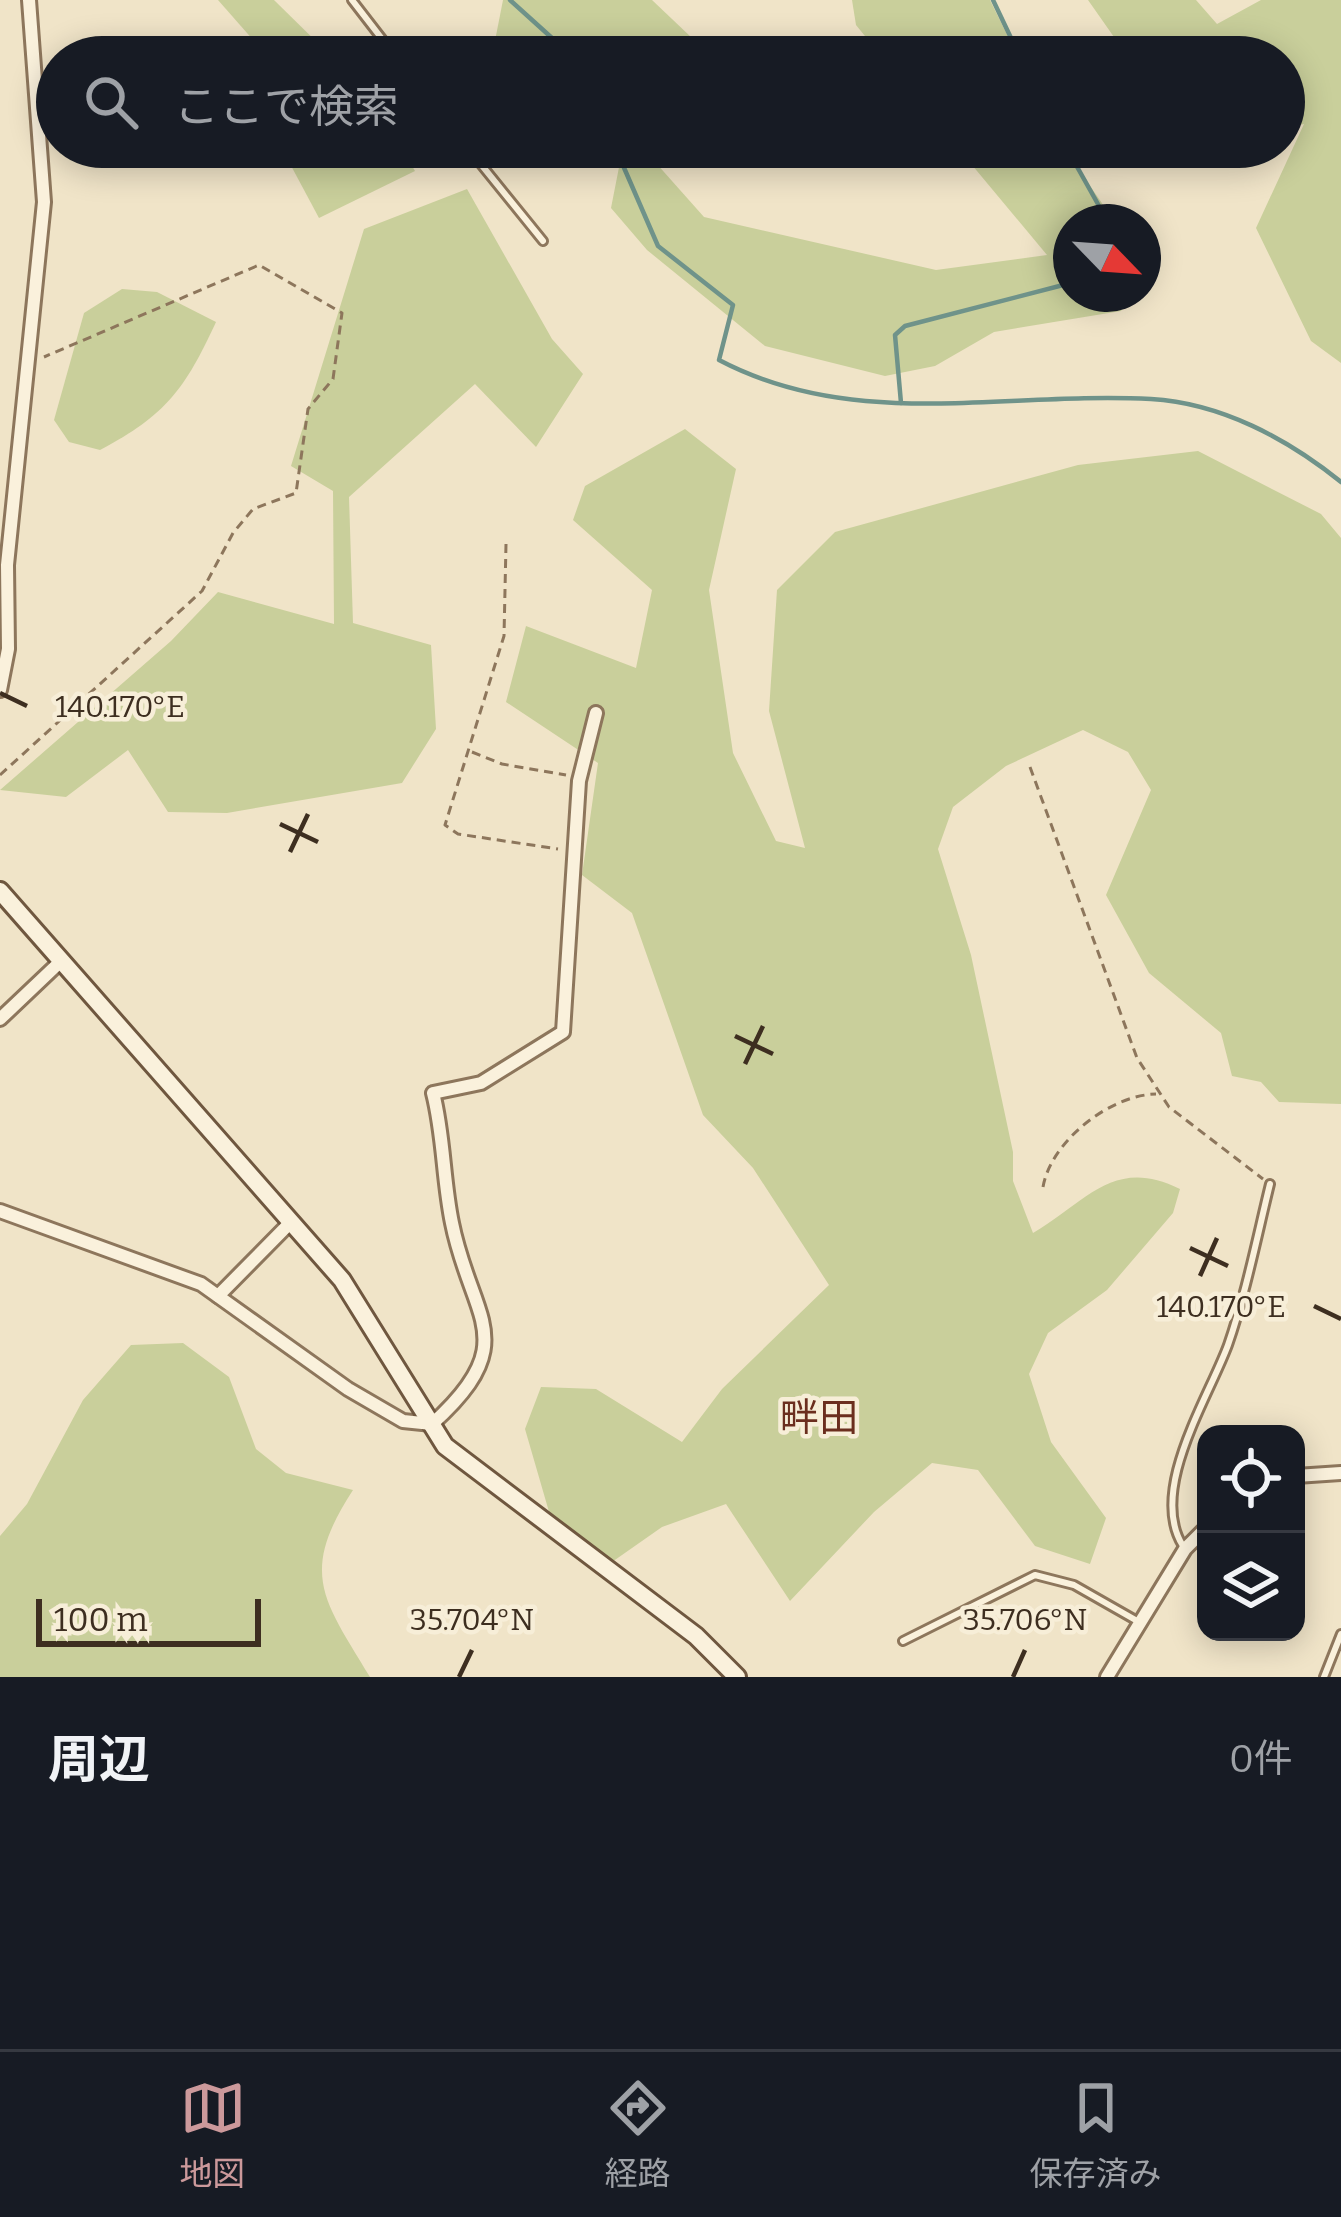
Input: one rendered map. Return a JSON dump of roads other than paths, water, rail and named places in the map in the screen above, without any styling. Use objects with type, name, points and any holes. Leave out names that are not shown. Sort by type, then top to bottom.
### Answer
[{"type":"street","points":[[29,0],[36,94]]},
{"type":"street","points":[[0,690],[8,649],[7,566],[44,202],[41,168]]},
{"type":"street","points":[[432,1424],[477,1377],[485,1334],[452,1223],[433,1093],[481,1082],[563,1032],[572,851],[580,778],[596,713]]},
{"type":"street","points":[[0,892],[363,1306],[445,1446],[696,1636],[737,1677]]},
{"type":"street","points":[[0,1019],[60,962]]},
{"type":"street","points":[[0,1211],[181,1276],[218,1296],[349,1389],[403,1420],[432,1424]]},
{"type":"street","points":[[218,1296],[288,1225]]},
{"type":"street","points":[[1305,1475],[1341,1473]]},
{"type":"street","points":[[1107,1677],[1185,1549],[1201,1533]]},
{"type":"lane","points":[[352,0],[380,36]]},
{"type":"lane","points":[[484,168],[543,241]]},
{"type":"lane","points":[[1185,1549],[1173,1515],[1182,1452],[1228,1346],[1270,1184]]},
{"type":"lane","points":[[903,1641],[1035,1575],[1074,1586],[1139,1622]]},
{"type":"lane","points":[[1324,1677],[1341,1634]]},
{"type":"waterway","points":[[510,0],[550,36]]},
{"type":"waterway","points":[[993,0],[1010,36]]},
{"type":"waterway","points":[[624,168],[658,246],[733,305],[719,360],[771,382],[877,402],[1096,398],[1177,402],[1252,426],[1299,451],[1341,482]]},
{"type":"waterway","points":[[1078,168],[1098,204]]},
{"type":"waterway","points":[[901,403],[895,335],[905,326],[1053,288]]},
{"type":"district","name":"畔田","points":[[819,1417]]}]
